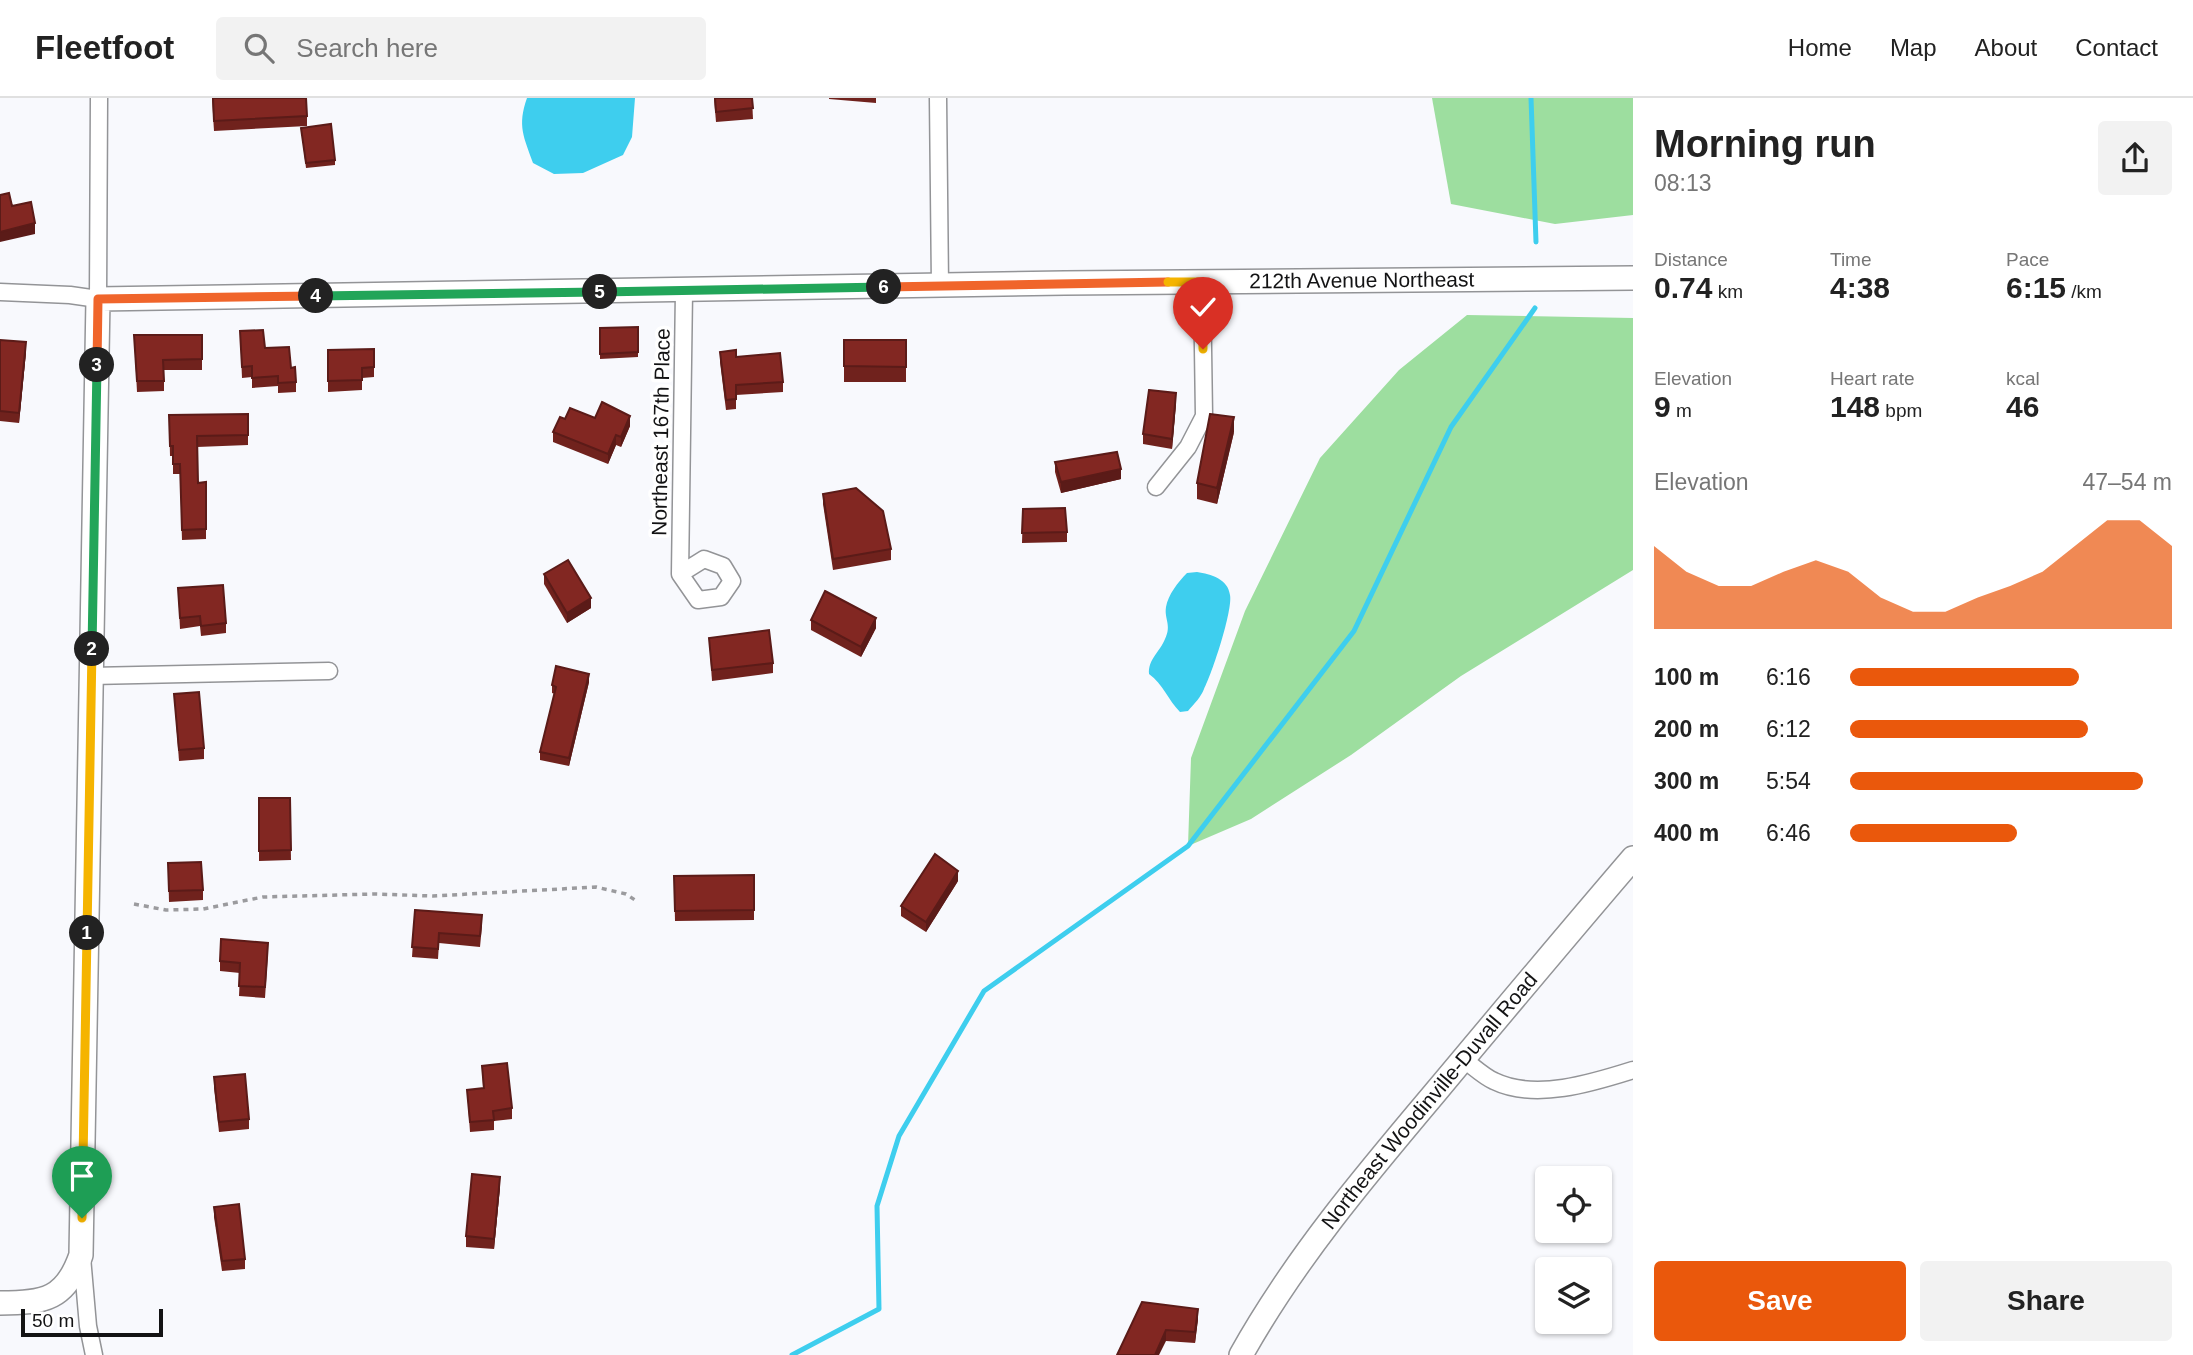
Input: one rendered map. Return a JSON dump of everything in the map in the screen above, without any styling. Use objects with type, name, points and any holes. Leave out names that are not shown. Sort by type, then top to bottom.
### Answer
[{"type":"street","points":[[94,1355],[88,1326],[81,1255],[98,299],[99,98]]},
{"type":"street","points":[[938,98],[940,286]]},
{"type":"street","name":"212th Avenue Northeast","points":[[0,292],[98,299],[1633,278]]},
{"type":"street","points":[[1156,487],[1188,447],[1204,416],[1202,282]]},
{"type":"street","name":"Northeast 167th Place","points":[[680,574],[684,291]]},
{"type":"street","points":[[91,676],[328,671]]},
{"type":"street","name":"Northeast Woodinville-Duvall Road","points":[[1241,1355],[1280,1290],[1329,1222],[1633,858]]},
{"type":"street","points":[[1463,1059],[1493,1081],[1518,1089],[1587,1084],[1633,1070]]},
{"type":"street","points":[[0,1303],[39,1300],[55,1295],[76,1271],[81,1255]]},
{"type":"path","points":[[134,904],[166,910],[203,909],[263,897],[374,894],[433,897],[596,887],[626,894],[638,902]]},
{"type":"green space","points":[[1432,98],[1633,98],[1633,215],[1555,224],[1451,204]]},
{"type":"green space","points":[[1467,315],[1633,318],[1633,570],[1461,676],[1351,755],[1251,819],[1188,846],[1191,758],[1245,611],[1320,458],[1399,370]]},
{"type":"water","points":[[527,98],[635,98],[632,137],[623,155],[583,173],[554,174],[533,163],[522,124]]},
{"type":"water","points":[[1197,572],[1222,581],[1229,590],[1230,603],[1221,642],[1203,692],[1188,711],[1180,712],[1149,674],[1149,669],[1167,634],[1166,607],[1169,598],[1187,573]]},
{"type":"building","points":[[213,98],[306,98],[307,116],[214,121]]},
{"type":"building","points":[[715,98],[752,98],[753,108],[716,112]]},
{"type":"building","points":[[331,124],[335,160],[306,163],[301,128]]},
{"type":"building","points":[[9,193],[12,206],[31,202],[35,223],[0,232],[0,195]]},
{"type":"building","points":[[638,327],[638,352],[600,354],[600,328]]},
{"type":"building","points":[[263,330],[265,348],[289,347],[291,368],[295,367],[296,382],[278,383],[278,376],[252,378],[252,366],[242,367],[240,331]]},
{"type":"building","points":[[134,335],[202,335],[202,359],[163,360],[164,381],[137,381]]},
{"type":"building","points":[[0,340],[26,342],[19,413],[0,411]]},
{"type":"building","points":[[844,340],[906,340],[906,367],[844,366]]},
{"type":"building","points":[[374,349],[374,367],[362,368],[362,380],[328,381],[328,350]]},
{"type":"building","points":[[736,350],[736,357],[780,353],[783,382],[736,385],[736,399],[726,400],[720,352]]},
{"type":"building","points":[[1149,390],[1176,393],[1172,439],[1143,434]]},
{"type":"building","points":[[602,402],[630,416],[621,437],[616,435],[608,454],[553,432],[560,417],[565,419],[570,408],[595,418]]},
{"type":"building","points":[[248,414],[248,435],[197,436],[198,483],[206,482],[206,529],[182,530],[180,464],[173,464],[169,415]]},
{"type":"building","points":[[1210,414],[1234,417],[1217,488],[1197,483]]},
{"type":"building","points":[[1117,452],[1121,469],[1061,482],[1055,462]]},
{"type":"building","points":[[856,488],[883,511],[891,549],[833,559],[823,494]]},
{"type":"building","points":[[1065,508],[1067,532],[1022,533],[1023,509]]},
{"type":"building","points":[[568,560],[591,598],[567,613],[544,574]]},
{"type":"building","points":[[223,585],[226,623],[201,626],[200,616],[180,618],[178,588]]},
{"type":"building","points":[[825,591],[876,618],[861,647],[811,620]]},
{"type":"building","points":[[769,630],[773,663],[712,670],[709,638]]},
{"type":"building","points":[[556,666],[589,674],[569,758],[540,752],[556,687],[552,685]]},
{"type":"building","points":[[199,692],[204,748],[179,750],[174,694]]},
{"type":"building","points":[[259,798],[290,798],[291,850],[259,851]]},
{"type":"building","points":[[935,854],[958,871],[926,922],[901,906]]},
{"type":"building","points":[[201,862],[203,890],[169,891],[168,863]]},
{"type":"building","points":[[754,875],[754,910],[675,911],[674,876]]},
{"type":"building","points":[[415,910],[482,915],[480,936],[439,933],[438,949],[412,947]]},
{"type":"building","points":[[221,939],[268,943],[265,987],[239,986],[240,963],[220,961]]},
{"type":"building","points":[[507,1063],[512,1108],[493,1111],[494,1120],[470,1122],[467,1090],[484,1088],[482,1066]]},
{"type":"building","points":[[245,1074],[249,1119],[219,1122],[214,1077]]},
{"type":"building","points":[[472,1174],[500,1177],[494,1239],[466,1236]]},
{"type":"building","points":[[239,1204],[245,1259],[222,1261],[214,1207]]},
{"type":"building","points":[[1142,1302],[1198,1309],[1195,1332],[1166,1330],[1155,1355],[1117,1355]]},
{"type":"waterway","points":[[1531,98],[1536,242]]},
{"type":"waterway","points":[[792,1355],[879,1309],[877,1206],[899,1136],[984,991],[1188,846],[1354,631],[1451,427],[1535,308]]},
{"type":"route","points":[[82,1218],[98,299],[1202,282],[1203,349]]}]
